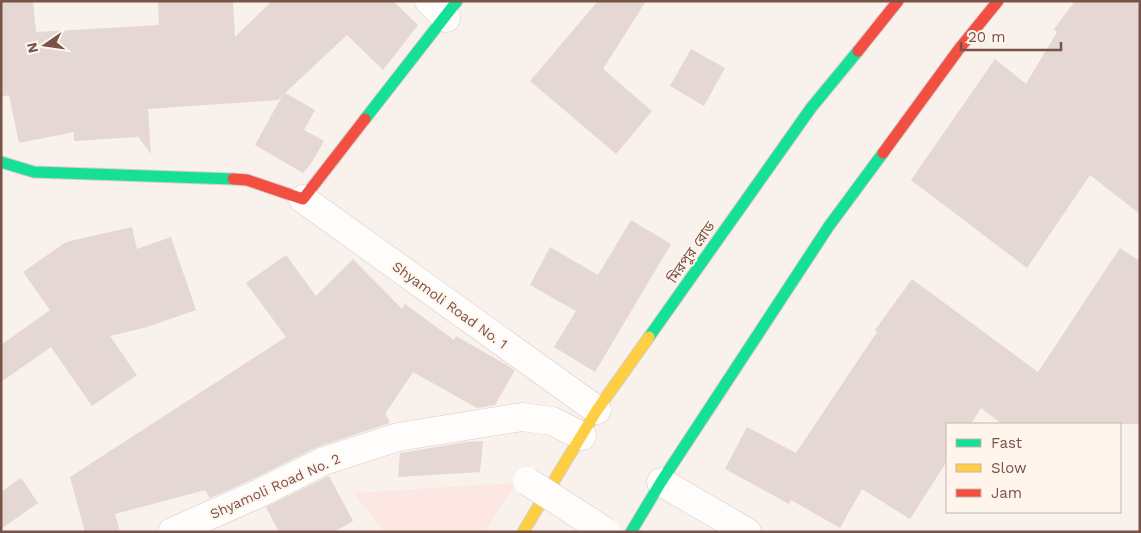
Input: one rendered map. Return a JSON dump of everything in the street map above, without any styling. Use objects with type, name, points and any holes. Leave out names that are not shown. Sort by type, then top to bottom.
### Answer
[{"type":"main road","name":"মিরপুর রোড","points":[[523,532],[597,410],[811,108],[898,1]]},
{"type":"main road","points":[[631,532],[661,482],[829,226],[959,49],[998,1]]},
{"type":"main road","points":[[304,199],[444,7]]},
{"type":"main road","name":"Shyamoli Road No. 1","points":[[1,162],[34,172],[247,180],[304,199]]},
{"type":"street","name":"Shyamoli Road No. 1","points":[[304,199],[597,410]]},
{"type":"street","name":"Shyamoli Road No. 2","points":[[172,532],[260,493],[324,461],[398,437],[522,417],[552,421],[582,436]]},
{"type":"street","points":[[527,480],[606,532]]},
{"type":"street","points":[[661,482],[747,532]]},
{"type":"shaded area","points":[[516,483],[485,532],[384,532],[354,493]]},
{"type":"building","points":[[1,1],[33,1],[36,32],[159,25],[158,1],[233,1],[235,37],[272,1],[393,1],[418,25],[383,70],[347,35],[285,93],[315,110],[304,130],[324,141],[303,173],[255,145],[282,96],[278,100],[148,109],[151,154],[136,134],[137,137],[74,141],[74,132],[19,143],[9,95],[1,97]]},
{"type":"building","points":[[598,1],[646,1],[603,69],[652,111],[616,154],[530,81]]},
{"type":"building","points":[[1075,1],[1140,1],[1140,214],[1090,175],[1027,268],[911,180],[995,59],[1026,84],[1057,32],[1054,29]]},
{"type":"building","points":[[691,49],[725,68],[704,106],[670,86]]},
{"type":"building","points":[[631,220],[671,244],[595,372],[554,347],[576,311],[530,285],[550,247],[598,275]]},
{"type":"building","points":[[132,227],[137,249],[171,237],[196,310],[147,327],[110,336],[137,375],[92,406],[51,347],[1,382],[1,345],[50,310],[23,272],[66,242]]},
{"type":"building","points":[[1120,248],[1140,261],[1140,424],[1001,423],[981,408],[972,423],[946,423],[946,463],[910,519],[862,489],[840,528],[791,500],[789,504],[725,469],[747,427],[796,453],[877,332],[875,330],[912,279],[1038,372]]},
{"type":"building","points":[[286,255],[316,296],[353,259],[402,309],[405,304],[454,340],[456,336],[515,370],[495,405],[477,408],[413,372],[385,414],[390,422],[387,424],[317,447],[210,498],[205,490],[115,514],[120,532],[85,532],[70,477],[286,337],[246,283]]},
{"type":"building","points":[[483,441],[480,472],[398,477],[400,453]]},
{"type":"building","points":[[329,476],[353,521],[334,532],[279,532],[266,507]]},
{"type":"building","points":[[21,478],[38,503],[1,529],[1,492]]},
{"type":"traffic: fast","points":[[365,119],[457,1]]},
{"type":"traffic: fast","points":[[649,337],[811,108],[858,51]]},
{"type":"traffic: fast","points":[[631,532],[661,482],[829,226],[883,153]]},
{"type":"traffic: fast","points":[[1,162],[34,172],[233,179]]},
{"type":"traffic: slow","points":[[523,532],[597,410],[649,337]]},
{"type":"traffic: jam","points":[[858,51],[898,1]]},
{"type":"traffic: jam","points":[[883,153],[959,49],[998,1]]},
{"type":"traffic: jam","points":[[233,179],[247,180],[303,199],[365,119]]}]
